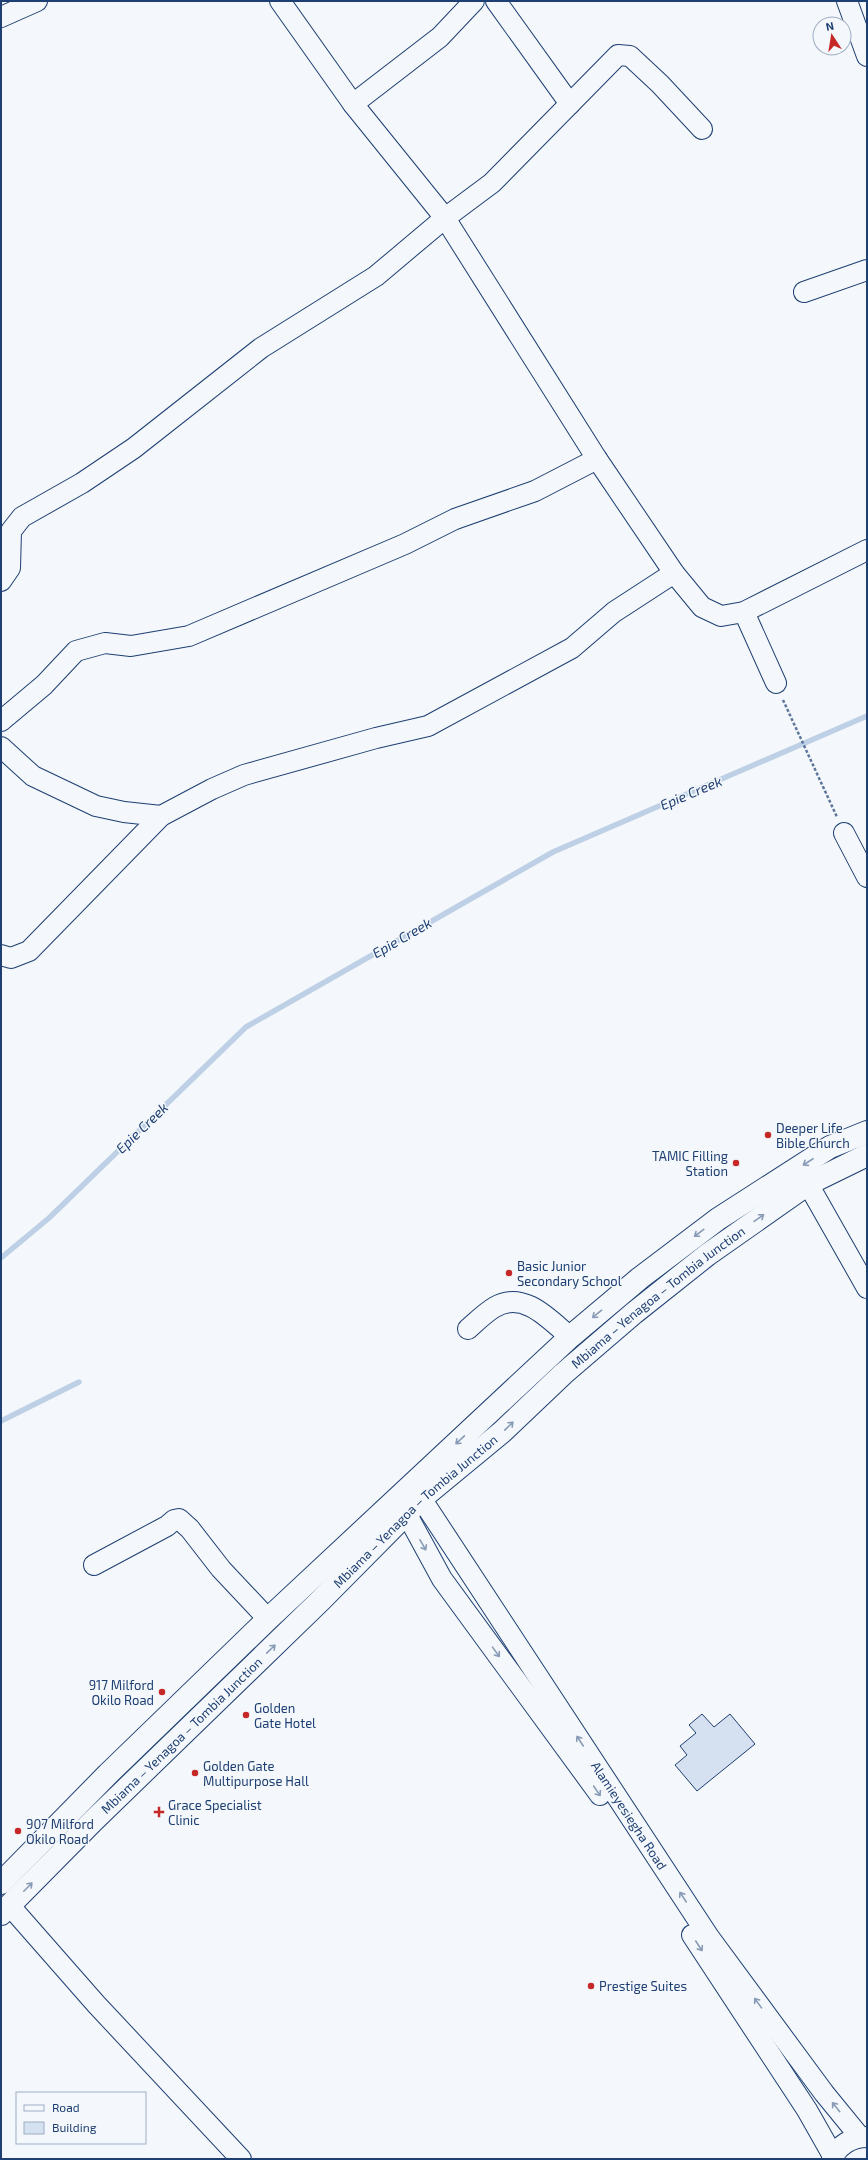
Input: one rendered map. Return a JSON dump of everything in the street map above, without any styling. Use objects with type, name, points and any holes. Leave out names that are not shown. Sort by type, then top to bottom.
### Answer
[{"type":"main road","name":"Mbiama – Yenagoa – Tombia Junction","points":[[5,1910],[93,1821],[199,1720],[409,1499],[570,1337],[640,1278],[718,1219],[830,1147],[867,1132]]},
{"type":"main road","name":"Mbiama – Yenagoa – Tombia Junction","points":[[1,1883],[108,1774],[268,1619],[409,1499],[502,1432],[563,1374],[634,1313],[707,1255],[808,1184],[867,1155]]},
{"type":"street","points":[[1,17],[37,1]]},
{"type":"street","points":[[280,1],[353,104],[445,218],[597,459],[674,573],[702,607],[721,616],[744,612],[867,550]]},
{"type":"street","points":[[353,104],[440,37],[474,1]]},
{"type":"street","points":[[496,1],[570,104]]},
{"type":"street","points":[[847,1],[867,56]]},
{"type":"street","points":[[1,581],[10,568],[11,531],[22,517],[82,483],[134,448],[261,348],[376,276],[445,218],[492,183],[618,55],[630,56],[660,84],[702,129]]},
{"type":"street","points":[[804,292],[867,270]]},
{"type":"street","points":[[1,722],[44,685],[76,651],[105,643],[131,646],[188,636],[249,612],[405,544],[455,519],[535,491],[597,459]]},
{"type":"street","points":[[1,955],[11,958],[29,951],[161,816],[212,789],[244,775],[368,740],[428,726],[572,648],[614,612],[674,573]]},
{"type":"street","points":[[744,612],[776,683]]},
{"type":"street","points":[[1,747],[33,776],[96,806],[124,812],[161,816]]},
{"type":"street","points":[[844,833],[867,877]]},
{"type":"street","points":[[808,1184],[867,1288]]},
{"type":"street","points":[[468,1328],[495,1307],[506,1302],[515,1301],[537,1309],[570,1337]]},
{"type":"street","name":"Alamieyesiegha Road","points":[[409,1499],[709,1937],[824,2093],[864,2137]]},
{"type":"street","name":"Alamieyesiegha Road","points":[[409,1499],[442,1579],[590,1780],[807,2110],[833,2158]]},
{"type":"street","points":[[94,1566],[167,1526],[174,1520],[180,1519],[190,1529],[221,1569],[268,1619]]},
{"type":"street","points":[[5,1910],[242,2159]]},
{"type":"street","points":[[833,2158],[840,2147],[849,2140],[864,2137]]},
{"type":"path","points":[[776,683],[844,833]]},
{"type":"building","points":[[702,1714],[714,1727],[730,1714],[755,1744],[697,1791],[675,1765],[687,1755],[680,1746],[696,1733],[689,1725]]},
{"type":"waterway","name":"Epie Creek","points":[[1,1258],[49,1218],[246,1027],[553,852],[867,716]]},
{"type":"waterway","points":[[1,1421],[79,1382]]},
{"type":"place","name":"Deeper Life Bible Church","points":[[768,1135]]},
{"type":"place","name":"TAMIC Filling Station","points":[[736,1163]]},
{"type":"place","name":"Basic Junior Secondary School","points":[[509,1273]]},
{"type":"place","name":"917 Milford Okilo Road","points":[[162,1692]]},
{"type":"place","name":"Golden Gate Hotel","points":[[246,1715]]},
{"type":"place","name":"Golden Gate Multipurpose Hall","points":[[195,1773]]},
{"type":"place","name":"Grace Specialist Clinic","points":[[159,1812]]},
{"type":"place","name":"907 Milford Okilo Road","points":[[18,1831]]},
{"type":"place","name":"Prestige Suites","points":[[591,1986]]}]
